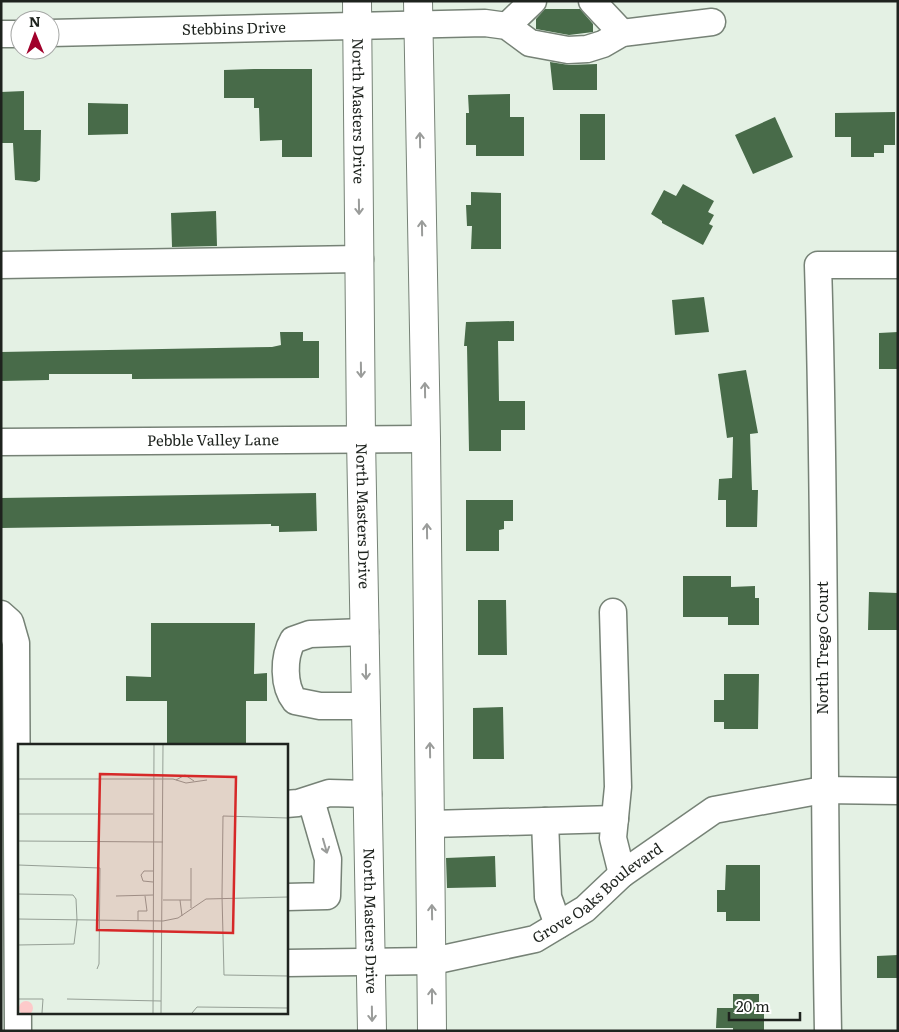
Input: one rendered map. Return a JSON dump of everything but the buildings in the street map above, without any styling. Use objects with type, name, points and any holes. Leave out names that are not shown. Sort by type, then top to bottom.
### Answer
[{"type":"main road","points":[[418,13],[426,439],[433,961],[432,1031]]},
{"type":"main road","name":"North Masters Drive","points":[[357,14],[361,438],[372,1031]]},
{"type":"street","points":[[533,1],[507,26],[530,43],[568,50],[587,49],[603,44],[622,33],[712,22]]},
{"type":"street","points":[[592,1],[622,33]]},
{"type":"street","name":"Stebbins Drive","points":[[60,32],[357,14],[418,13],[507,26]]},
{"type":"street","points":[[1,265],[360,259]]},
{"type":"street","name":"North Trego Court","points":[[828,1031],[823,790],[823,407],[818,265],[898,265]]},
{"type":"street","name":"Pebble Valley Lane","points":[[1,442],[426,439]]},
{"type":"street","points":[[613,612],[618,787],[613,838],[622,874]]},
{"type":"street","points":[[1,614],[10,622],[16,643],[12,965],[18,1031]]},
{"type":"street","points":[[365,632],[302,635],[293,640],[286,658],[287,684],[295,701],[320,706],[366,706]]},
{"type":"street","name":"Grove Oaks Boulevard","points":[[288,963],[433,961],[535,939],[585,909],[622,874],[714,810],[823,790],[898,791]]},
{"type":"street","points":[[288,897],[327,896],[328,859],[298,802],[329,793],[368,794]]},
{"type":"street","points":[[431,824],[615,819]]},
{"type":"street","points":[[545,821],[548,897],[558,925]]}]
